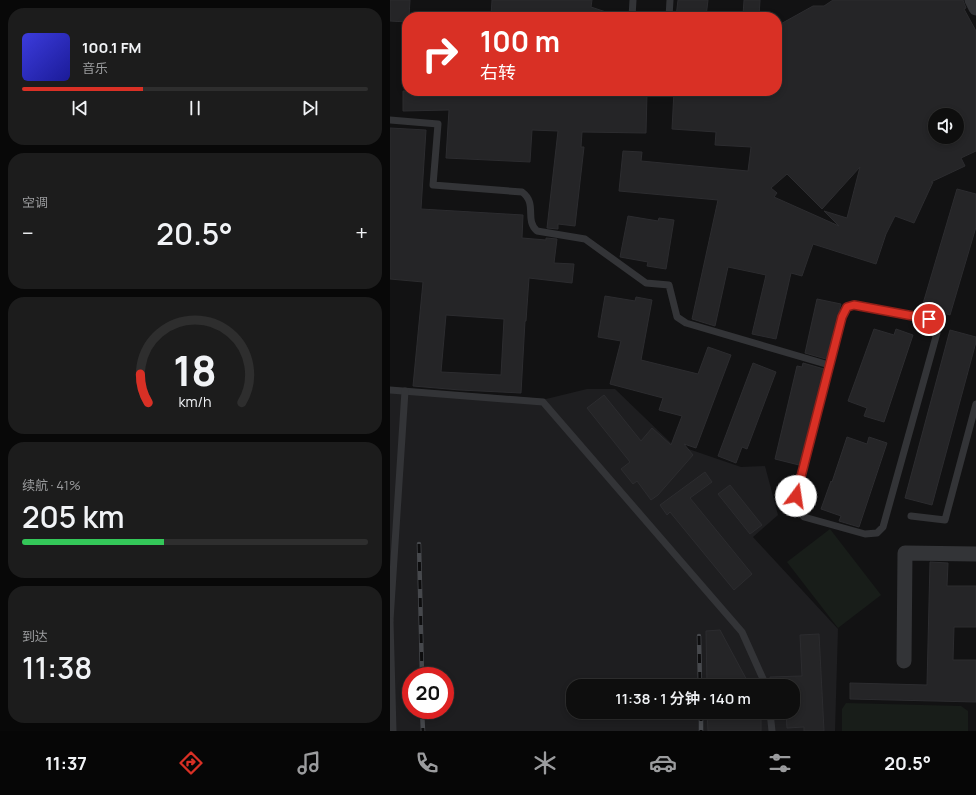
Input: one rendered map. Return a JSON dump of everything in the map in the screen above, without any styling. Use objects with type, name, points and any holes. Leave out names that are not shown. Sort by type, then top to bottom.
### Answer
[{"type":"street","points":[[972,0],[976,8]]},
{"type":"street","points":[[904,661],[905,553],[976,554]]},
{"type":"lane","points":[[633,12],[634,0]]},
{"type":"lane","points":[[669,12],[670,0]]},
{"type":"lane","points":[[390,120],[438,124],[433,185],[522,192],[528,196],[531,205],[530,221],[537,231],[585,239],[646,283],[669,285],[678,317],[686,323],[830,365]]},
{"type":"lane","points":[[854,305],[929,319],[935,325],[937,333],[883,527],[876,533],[865,534],[804,517],[796,508],[796,496],[830,365],[842,317],[847,307],[854,305]]},
{"type":"lane","points":[[390,390],[543,402],[742,632],[763,679]]},
{"type":"lane","points":[[393,731],[390,620],[405,391]]},
{"type":"lane","points":[[911,516],[945,520],[976,404]]},
{"type":"lane","points":[[771,719],[772,731]]},
{"type":"shaded area","points":[[390,387],[546,399],[587,389],[615,389],[671,443],[741,467],[765,466],[778,515],[753,537],[838,629],[835,731],[390,731]]},
{"type":"shaded area","points":[[830,529],[881,595],[838,628],[787,562]]},
{"type":"shaded area","points":[[846,703],[961,706],[968,711],[968,731],[842,731],[842,709]]},
{"type":"building","points":[[390,0],[410,0],[409,12],[402,12],[402,22],[390,21]]},
{"type":"building","points":[[492,0],[592,0],[591,7],[606,12],[491,12]]},
{"type":"building","points":[[678,0],[708,0],[707,12],[677,12]]},
{"type":"building","points":[[744,0],[760,0],[759,12],[743,12]]},
{"type":"building","points":[[833,0],[963,0],[966,8],[964,9],[976,31],[976,151],[961,158],[965,166],[931,182],[933,182],[914,223],[895,216],[886,234],[876,264],[813,244],[802,276],[791,273],[776,339],[752,334],[766,275],[728,267],[715,326],[692,319],[718,200],[619,191],[623,151],[642,152],[641,161],[748,171],[751,147],[715,145],[716,132],[672,129],[674,96],[782,96],[782,23],[813,6],[824,6]],"holes":[[[860,167],[847,218],[824,211],[839,226],[774,197],[777,193],[771,188],[787,174],[822,209]]]},
{"type":"building","points":[[403,96],[647,96],[646,133],[582,132],[581,147],[584,147],[575,226],[558,224],[558,229],[547,228],[558,131],[532,130],[530,162],[446,158],[449,110],[403,111]]},
{"type":"building","points":[[390,128],[426,130],[421,209],[523,215],[522,238],[546,240],[546,238],[557,239],[554,263],[574,264],[572,283],[529,278],[521,393],[413,386],[423,282],[390,279]],"holes":[[[446,315],[504,319],[501,375],[441,372]]]},
{"type":"building","points":[[957,189],[976,194],[976,227],[950,315],[922,307]]},
{"type":"building","points":[[628,216],[658,221],[659,218],[674,220],[666,269],[647,266],[648,262],[620,257]]},
{"type":"building","points":[[605,296],[635,301],[636,297],[652,300],[641,360],[698,374],[708,347],[731,355],[696,448],[684,444],[693,455],[658,495],[651,500],[637,481],[633,484],[621,469],[630,462],[587,408],[604,395],[641,441],[652,428],[671,445],[682,416],[659,410],[663,398],[610,384],[621,341],[598,337]]},
{"type":"building","points":[[817,299],[841,304],[826,359],[805,353]]},
{"type":"building","points":[[874,329],[894,335],[896,329],[913,335],[884,422],[864,416],[867,408],[848,401]]},
{"type":"building","points":[[950,330],[976,337],[976,342],[932,505],[905,498]]},
{"type":"building","points":[[753,363],[776,372],[747,449],[742,447],[736,463],[718,456]]},
{"type":"building","points":[[803,363],[824,369],[799,465],[775,459],[797,366],[802,367]]},
{"type":"building","points":[[847,437],[867,444],[869,437],[887,443],[859,527],[839,521],[841,516],[821,509]]},
{"type":"building","points":[[705,472],[712,482],[690,498],[752,574],[734,590],[670,512],[667,515],[660,505]]},
{"type":"building","points":[[730,485],[762,525],[750,534],[718,494]]},
{"type":"building","points":[[930,562],[948,563],[947,586],[976,586],[976,627],[954,627],[953,660],[976,660],[976,702],[850,699],[850,683],[927,685]]},
{"type":"building","points":[[720,630],[746,679],[707,679],[706,631]]},
{"type":"building","points":[[819,634],[824,731],[804,731],[804,727],[787,728],[786,719],[800,719],[800,679],[770,679],[770,677],[802,676],[800,635]]},
{"type":"building","points":[[707,719],[761,719],[761,731],[708,731]]},
{"type":"railway","points":[[419,544],[422,667]]},
{"type":"railway","points":[[699,636],[700,679]]},
{"type":"railway","points":[[422,719],[423,731]]},
{"type":"railway","points":[[701,719],[701,731]]},
{"type":"route","points":[[796,496],[842,317],[847,307],[854,305],[929,319]]}]
